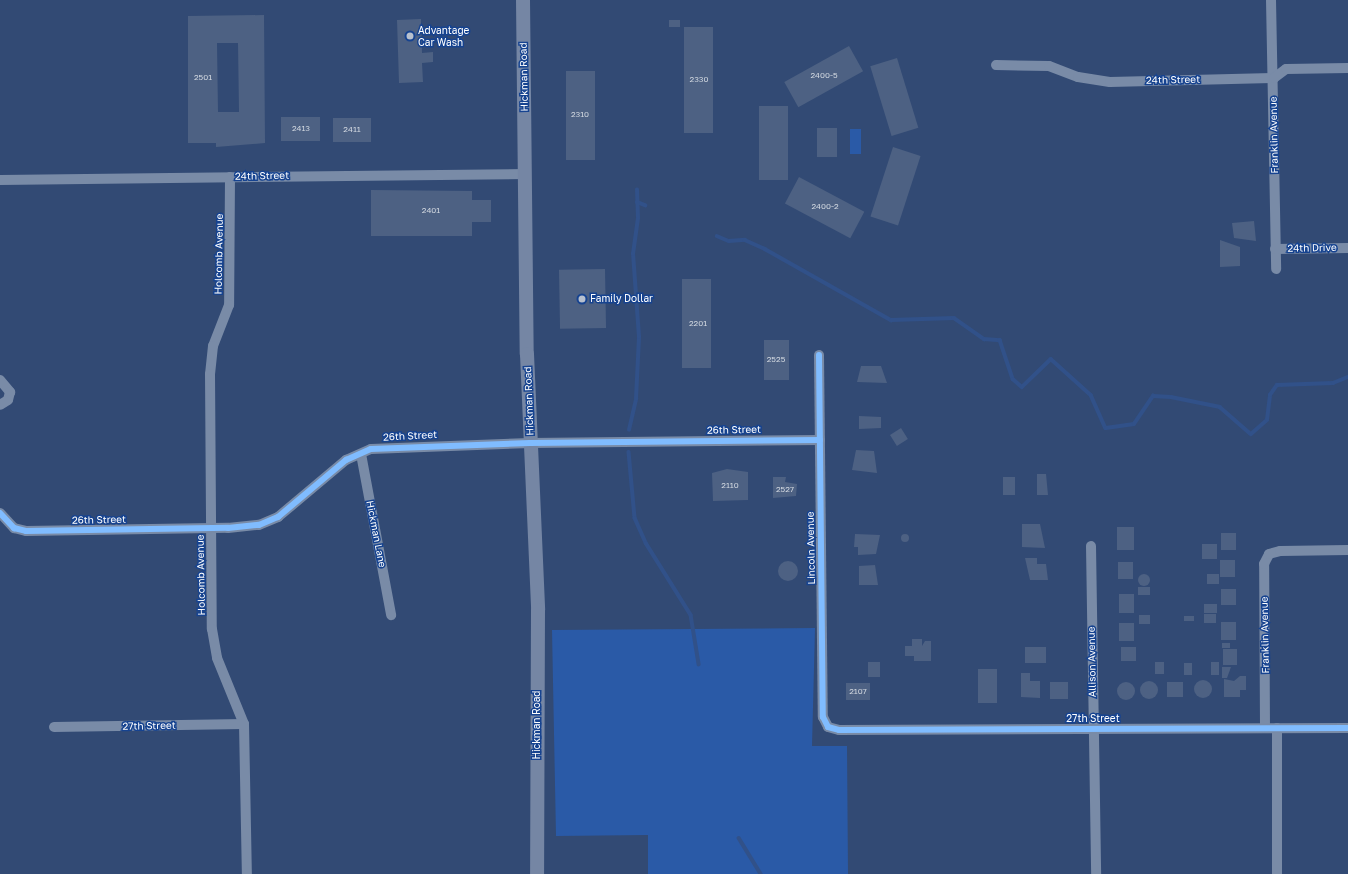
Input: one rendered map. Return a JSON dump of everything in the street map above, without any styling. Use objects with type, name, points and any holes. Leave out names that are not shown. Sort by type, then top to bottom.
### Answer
[{"type":"main road","name":"Hickman Road","points":[[523,0],[530,443],[538,610],[537,874]]},
{"type":"street","name":"Franklin Avenue","points":[[1271,0],[1274,78],[1276,269]]},
{"type":"street","name":"24th Street","points":[[996,65],[1049,66],[1078,77],[1110,82],[1274,78],[1286,69],[1348,68]]},
{"type":"street","name":"24th Street","points":[[0,180],[525,174]]},
{"type":"street","name":"Holcomb Avenue","points":[[230,177],[229,305],[213,346],[210,374],[212,629],[217,658],[244,724],[247,874]]},
{"type":"street","name":"24th Drive","points":[[1275,249],[1348,248]]},
{"type":"street","name":"Lincoln Avenue","points":[[819,355],[823,717],[828,727],[839,730]]},
{"type":"street","points":[[0,380],[10,392],[8,400],[0,405]]},
{"type":"street","name":"26th Street","points":[[0,513],[14,528],[26,531],[211,528],[258,525],[278,517],[346,460],[361,454],[394,446],[820,440]]},
{"type":"street","name":"Hickman Lane","points":[[361,454],[391,615]]},
{"type":"street","name":"Allison Avenue","points":[[1090,546],[1096,874]]},
{"type":"street","name":"Franklin Avenue","points":[[1265,728],[1264,564],[1269,554],[1280,551],[1348,550]]},
{"type":"street","name":"27th Street","points":[[54,727],[244,724]]},
{"type":"street","points":[[1276,728],[1278,874]]},
{"type":"street","name":"27th Street","points":[[839,730],[1348,728]]},
{"type":"shaded area","points":[[850,129],[861,129],[861,154],[850,154]]},
{"type":"shaded area","points":[[815,628],[812,746],[847,746],[848,874],[648,874],[648,835],[556,836],[552,630]]},
{"type":"building","points":[[264,15],[265,143],[216,147],[216,143],[188,143],[188,16]],"holes":[[[217,43],[238,43],[239,112],[218,112]]]},
{"type":"building","name":"Advantage Car Wash","points":[[421,19],[422,53],[433,52],[433,62],[422,63],[423,82],[399,83],[397,20]]},
{"type":"building","points":[[669,20],[680,20],[680,27],[669,27]]},
{"type":"building","points":[[684,27],[713,27],[713,133],[684,133]]},
{"type":"building","points":[[849,46],[863,71],[798,107],[784,82]]},
{"type":"building","points":[[897,58],[918,128],[892,136],[870,66]]},
{"type":"building","points":[[566,71],[595,71],[595,160],[566,160]]},
{"type":"building","points":[[759,106],[788,106],[788,180],[759,180]]},
{"type":"building","points":[[281,117],[320,117],[320,141],[281,141]]},
{"type":"building","points":[[333,118],[371,118],[371,142],[333,142]]},
{"type":"building","points":[[817,128],[837,128],[837,157],[817,157]]},
{"type":"building","points":[[893,147],[921,156],[898,225],[870,216]]},
{"type":"building","points":[[799,177],[864,212],[850,238],[785,203]]},
{"type":"building","points":[[371,190],[472,191],[472,200],[491,200],[491,222],[472,222],[472,236],[371,236]]},
{"type":"building","points":[[1254,221],[1256,241],[1234,238],[1232,223]]},
{"type":"building","points":[[1220,240],[1240,247],[1240,266],[1220,267]]},
{"type":"building","name":"Family Dollar","points":[[605,269],[606,328],[560,329],[559,270]]},
{"type":"building","points":[[682,279],[711,279],[711,368],[682,368]]},
{"type":"building","points":[[764,340],[789,340],[789,380],[764,380]]},
{"type":"building","points":[[861,366],[881,366],[887,383],[857,382]]},
{"type":"building","points":[[859,416],[881,417],[881,428],[859,429]]},
{"type":"building","points":[[901,428],[908,439],[897,446],[890,435]]},
{"type":"building","points":[[856,450],[874,451],[877,473],[852,470]]},
{"type":"building","points":[[727,469],[748,472],[748,500],[713,501],[712,473]]},
{"type":"building","points":[[1037,474],[1046,474],[1048,495],[1037,495]]},
{"type":"building","points":[[773,477],[786,477],[785,482],[797,484],[796,496],[773,498]]},
{"type":"building","points":[[1003,477],[1015,477],[1015,495],[1003,495]]},
{"type":"building","points":[[1022,524],[1040,524],[1045,548],[1022,547]]},
{"type":"building","points":[[1117,527],[1134,527],[1134,550],[1117,550]]},
{"type":"building","points":[[1221,533],[1236,533],[1236,550],[1221,550]]},
{"type":"building","points":[[855,534],[880,535],[876,554],[858,555],[858,547],[854,547]]},
{"type":"building","points":[[903,534],[907,534],[909,538],[907,542],[903,542],[901,540],[901,536]]},
{"type":"building","points":[[1202,544],[1217,544],[1217,559],[1202,559]]},
{"type":"building","points":[[1025,558],[1037,558],[1037,564],[1046,564],[1048,580],[1030,580]]},
{"type":"building","points":[[1220,560],[1235,560],[1235,577],[1220,577]]},
{"type":"building","points":[[788,561],[795,564],[798,571],[795,578],[788,581],[781,578],[778,571],[781,564]]},
{"type":"building","points":[[1118,562],[1133,562],[1133,579],[1118,579]]},
{"type":"building","points":[[875,565],[878,585],[859,585],[859,566]]},
{"type":"building","points":[[1142,574],[1146,574],[1150,580],[1146,586],[1142,586],[1138,582],[1138,578]]},
{"type":"building","points":[[1207,574],[1219,574],[1219,584],[1207,584]]},
{"type":"building","points":[[1138,587],[1150,587],[1150,595],[1138,595]]},
{"type":"building","points":[[1221,589],[1236,589],[1236,605],[1221,605]]},
{"type":"building","points":[[1119,594],[1134,594],[1134,613],[1119,613]]},
{"type":"building","points":[[1204,604],[1217,604],[1217,613],[1204,613]]},
{"type":"building","points":[[1204,614],[1216,614],[1216,623],[1204,623]]},
{"type":"building","points":[[1139,615],[1150,615],[1150,624],[1139,624]]},
{"type":"building","points":[[1184,616],[1194,616],[1194,621],[1184,621]]},
{"type":"building","points":[[1221,622],[1236,622],[1236,640],[1221,640]]},
{"type":"building","points":[[1119,623],[1134,623],[1134,641],[1119,641]]},
{"type":"building","points":[[912,639],[922,639],[922,646],[925,641],[931,641],[931,661],[914,661],[914,656],[905,656],[905,646],[912,646]]},
{"type":"building","points":[[1222,643],[1230,643],[1230,648],[1222,648]]},
{"type":"building","points":[[1025,647],[1046,647],[1046,663],[1025,663]]},
{"type":"building","points":[[1121,647],[1136,647],[1136,661],[1121,661]]},
{"type":"building","points":[[1223,649],[1237,649],[1237,665],[1223,665]]},
{"type":"building","points":[[868,662],[880,662],[880,677],[868,677]]},
{"type":"building","points":[[1155,662],[1164,662],[1164,674],[1155,674]]},
{"type":"building","points":[[1211,662],[1219,662],[1219,675],[1211,675]]},
{"type":"building","points":[[1184,663],[1192,663],[1192,675],[1184,675]]},
{"type":"building","points":[[1222,667],[1231,667],[1227,678],[1222,678]]},
{"type":"building","points":[[978,669],[997,669],[997,703],[978,703]]},
{"type":"building","points":[[1021,673],[1030,673],[1030,681],[1040,681],[1040,698],[1021,697]]},
{"type":"building","points":[[1240,676],[1246,676],[1246,690],[1240,690],[1240,697],[1224,697],[1224,679],[1234,681]]},
{"type":"building","points":[[1203,680],[1209,683],[1212,689],[1209,695],[1203,698],[1197,695],[1194,689],[1197,683]]},
{"type":"building","points":[[1149,681],[1155,684],[1158,690],[1155,696],[1149,699],[1143,696],[1140,690],[1143,684]]},
{"type":"building","points":[[1050,682],[1068,682],[1068,699],[1050,699]]},
{"type":"building","points":[[1126,682],[1132,685],[1135,691],[1132,697],[1126,700],[1120,697],[1117,691],[1120,685]]},
{"type":"building","points":[[1167,682],[1183,682],[1183,697],[1167,697]]},
{"type":"building","points":[[846,683],[870,683],[870,700],[846,700]]},
{"type":"waterway","points":[[629,430],[636,399],[639,337],[633,254],[638,218],[637,190]]},
{"type":"waterway","points":[[637,202],[645,205]]},
{"type":"waterway","points":[[717,236],[729,241],[745,240],[765,249],[891,320],[954,318],[984,339],[1000,340],[1013,379],[1022,387],[1051,359],[1091,395],[1106,428],[1134,424],[1153,396],[1171,397],[1220,407],[1251,434],[1267,420],[1270,395],[1277,385],[1333,383],[1348,377]]},
{"type":"waterway","points":[[629,452],[635,518],[646,543],[691,615],[699,664]]},
{"type":"waterway","points":[[739,838],[761,874]]},
{"type":"cycle path","points":[[819,355],[823,717],[828,727],[839,730],[1348,728]]},
{"type":"cycle path","points":[[0,513],[14,528],[26,531],[228,528],[259,525],[278,517],[346,460],[371,449],[530,443],[820,440]]},
{"type":"place","name":"Advantage Car Wash","points":[[410,36]]},
{"type":"place","name":"Family Dollar","points":[[582,299]]}]
